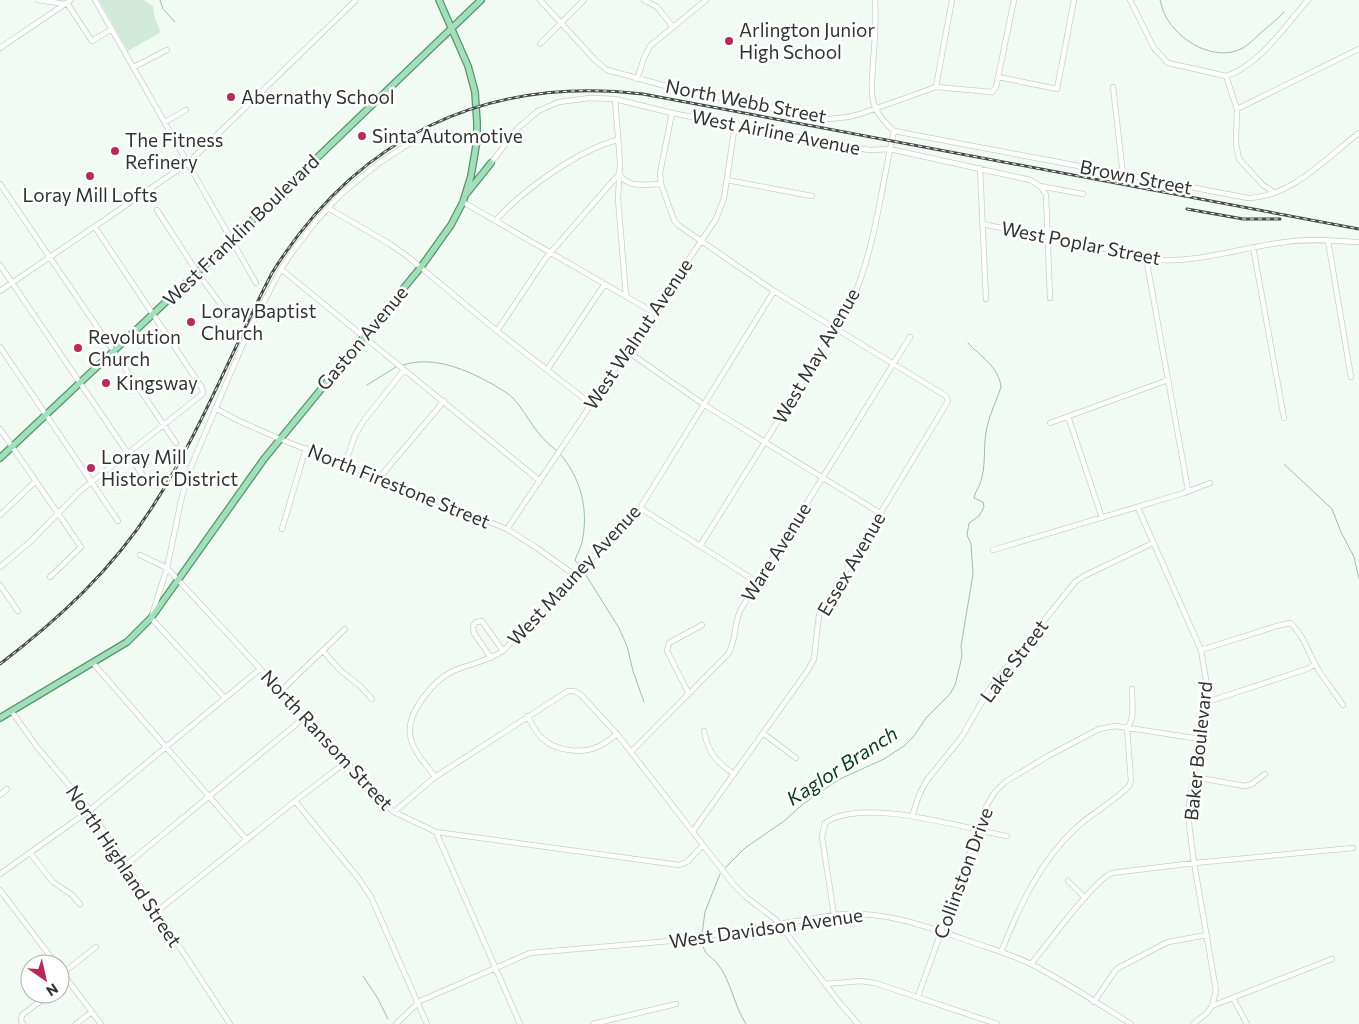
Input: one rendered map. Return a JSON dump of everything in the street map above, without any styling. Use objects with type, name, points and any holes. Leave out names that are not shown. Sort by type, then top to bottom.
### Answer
[{"type":"main road","name":"Gaston Avenue","points":[[151,618],[237,496],[280,439],[421,267],[452,225],[464,199],[472,172],[477,122],[473,84],[464,54],[439,0]]},
{"type":"main road","name":"West Franklin Boulevard","points":[[0,458],[232,240],[480,0]]},
{"type":"main road","points":[[474,161],[482,166],[487,166],[491,163]]},
{"type":"main road","points":[[464,199],[491,163]]},
{"type":"main road","points":[[472,172],[486,170]]},
{"type":"main road","points":[[0,718],[132,638],[151,618]]},
{"type":"street","points":[[38,0],[68,2]]},
{"type":"street","points":[[95,0],[256,283]]},
{"type":"street","points":[[347,0],[350,5]]},
{"type":"street","points":[[0,291],[188,163],[356,0]]},
{"type":"street","name":"North Webb Street","points":[[540,0],[602,67],[615,73],[681,90],[829,119],[848,117],[876,109],[909,95],[936,87],[992,92],[996,87],[998,77]]},
{"type":"street","points":[[540,44],[584,0]]},
{"type":"street","points":[[644,0],[657,8],[673,27]]},
{"type":"street","points":[[637,79],[650,46],[706,0]]},
{"type":"street","points":[[875,0],[874,53],[871,84],[873,101],[884,122],[894,131]]},
{"type":"street","points":[[936,87],[952,0]]},
{"type":"street","points":[[1014,0],[998,77],[1057,89],[1074,0]]},
{"type":"street","points":[[1130,0],[1154,48],[1168,63],[1226,76],[1242,68],[1261,54],[1308,0]]},
{"type":"street","points":[[68,2],[93,41],[112,29]]},
{"type":"street","points":[[0,48],[68,2]]},
{"type":"street","points":[[1237,109],[1359,49]]},
{"type":"street","points":[[134,67],[167,50]]},
{"type":"street","points":[[1226,76],[1237,109],[1236,143],[1239,159],[1263,185],[1275,193]]},
{"type":"street","points":[[1113,87],[1123,175]]},
{"type":"street","name":"West Airline Avenue","points":[[491,163],[517,129],[538,111],[559,102],[604,97],[735,125],[863,149],[890,149],[1034,181],[1040,186],[1083,194]]},
{"type":"street","points":[[615,99],[619,150],[618,199],[626,296]]},
{"type":"street","points":[[165,122],[186,110]]},
{"type":"street","points":[[672,112],[661,168],[661,184],[674,220],[683,230],[892,364]]},
{"type":"street","name":"West Walnut Avenue","points":[[507,529],[719,213],[727,180],[735,125]]},
{"type":"street","name":"Brown Street","points":[[894,131],[1248,198],[1258,198],[1275,193],[1294,183],[1359,133]]},
{"type":"street","name":"West May Avenue","points":[[700,546],[836,328],[855,293],[862,274],[894,131]]},
{"type":"street","points":[[495,221],[508,208],[552,174],[594,148],[617,140]]},
{"type":"street","points":[[225,698],[151,618],[167,568],[182,496],[190,469],[248,332],[282,269],[328,208],[361,176],[410,143]]},
{"type":"street","points":[[980,168],[986,299]]},
{"type":"street","points":[[619,174],[625,182],[630,184],[661,184]]},
{"type":"street","points":[[497,331],[551,252],[619,174]]},
{"type":"street","points":[[727,180],[812,196]]},
{"type":"street","points":[[0,184],[176,443]]},
{"type":"street","points":[[1040,186],[1046,195],[1050,298]]},
{"type":"street","points":[[464,199],[495,221],[653,312]]},
{"type":"street","points":[[328,208],[390,244],[421,267],[497,331],[591,404]]},
{"type":"street","points":[[157,210],[230,317]]},
{"type":"street","name":"West Poplar Street","points":[[982,224],[1146,258],[1177,261],[1303,240],[1359,242]]},
{"type":"street","points":[[0,568],[91,482],[202,393],[202,388],[95,227]]},
{"type":"street","points":[[1328,241],[1351,377]]},
{"type":"street","points":[[1253,247],[1284,418]]},
{"type":"street","points":[[1146,258],[1188,485],[1187,492]]},
{"type":"street","points":[[0,265],[148,483]]},
{"type":"street","points":[[282,269],[540,481]]},
{"type":"street","points":[[547,370],[604,285]]},
{"type":"street","name":"West Mauney Avenue","points":[[435,776],[417,753],[411,741],[410,728],[416,709],[432,687],[442,678],[460,668],[491,658],[503,651],[640,508],[774,290]]},
{"type":"street","name":"Ware Avenue","points":[[631,752],[728,654],[732,648],[737,615],[910,337]]},
{"type":"street","points":[[0,347],[118,521]]},
{"type":"street","points":[[627,351],[703,404],[880,513]]},
{"type":"street","name":"Essex Avenue","points":[[693,831],[808,670],[814,659],[819,615],[948,401],[946,396],[892,364]]},
{"type":"street","points":[[345,464],[355,435],[365,419],[404,370]]},
{"type":"street","points":[[1050,424],[1168,380]]},
{"type":"street","points":[[380,477],[444,401]]},
{"type":"street","name":"North Firestone Street","points":[[216,408],[239,421],[280,439],[380,477],[507,529],[576,576]]},
{"type":"street","points":[[1068,416],[1102,518]]},
{"type":"street","points":[[0,428],[81,547],[50,577]]},
{"type":"street","points":[[282,529],[306,448]]},
{"type":"street","points":[[0,515],[36,481]]},
{"type":"street","points":[[993,550],[1138,508],[1210,483]]},
{"type":"street","points":[[640,508],[757,582]]},
{"type":"street","name":"Baker Boulevard","points":[[1138,508],[1201,650],[1206,672],[1200,739],[1189,814],[1194,863],[1216,990],[1212,1006]]},
{"type":"street","name":"Lake Street","points":[[912,816],[927,780],[961,738],[990,688],[1075,582],[1153,543]]},
{"type":"street","name":"North Ransom Street","points":[[140,555],[167,568],[394,812],[436,832],[679,864],[687,862],[703,844]]},
{"type":"street","points":[[0,585],[18,611]]},
{"type":"street","points":[[491,658],[474,632],[473,626],[476,622],[482,621],[503,651]]},
{"type":"street","points":[[1201,650],[1290,623],[1302,638],[1342,705]]},
{"type":"street","points":[[688,694],[667,651],[669,643],[702,625]]},
{"type":"street","points":[[281,691],[345,630]]},
{"type":"street","points":[[323,651],[340,671],[360,685],[372,699]]},
{"type":"street","points":[[93,663],[247,840]]},
{"type":"street","points":[[1204,703],[1307,669],[1316,664]]},
{"type":"street","points":[[0,874],[90,810],[260,669]]},
{"type":"street","points":[[1001,952],[1016,914],[1050,856],[1075,828],[1129,786],[1131,781],[1127,728],[1131,720],[1132,689]]},
{"type":"street","points":[[394,812],[435,776],[527,716],[568,691],[574,691],[581,695],[617,734],[739,891],[776,920],[858,1024]]},
{"type":"street","name":"North Highland Street","points":[[12,712],[45,757],[90,810],[230,1024]]},
{"type":"street","points":[[527,716],[545,741],[559,747],[578,750],[595,748],[609,741],[617,734]]},
{"type":"street","points":[[126,865],[305,717]]},
{"type":"street","name":"Collinston Drive","points":[[918,996],[989,801],[1005,782],[1096,730],[1113,726],[1200,739]]},
{"type":"street","points":[[704,730],[710,751],[714,757],[734,774]]},
{"type":"street","points":[[764,734],[796,758]]},
{"type":"street","points":[[156,912],[346,762]]},
{"type":"street","points":[[1194,777],[1245,786],[1252,784],[1265,774]]},
{"type":"street","points":[[0,795],[7,789]]},
{"type":"street","points":[[295,801],[359,879],[371,897],[379,911],[427,1024]]},
{"type":"street","points":[[834,915],[822,837],[825,823],[837,816],[888,812],[1007,836]]},
{"type":"street","points":[[436,832],[520,1024]]},
{"type":"street","points":[[1031,964],[1085,898],[1105,877],[1112,873],[1353,848]]},
{"type":"street","points":[[30,852],[53,882],[72,895],[80,904]]},
{"type":"street","points":[[1068,881],[1085,898]]},
{"type":"street","points":[[0,890],[48,954]]},
{"type":"street","name":"West Davidson Avenue","points":[[396,1024],[418,1003],[524,955],[538,951],[682,940],[856,913],[902,919],[941,931],[1031,964],[1131,1024]]},
{"type":"street","points":[[1094,1002],[1118,968],[1168,942],[1207,935]]},
{"type":"street","points":[[70,966],[96,947]]},
{"type":"street","points":[[1193,1024],[1208,1013],[1212,1006],[1332,959]]},
{"type":"street","points":[[70,983],[101,1024]]},
{"type":"street","points":[[825,984],[875,983],[997,1024]]},
{"type":"street","points":[[1233,998],[1247,1024]]},
{"type":"street","points":[[16,1024],[39,1004]]},
{"type":"street","points":[[593,1024],[676,1004]]},
{"type":"street","points":[[76,1024],[92,1012]]},
{"type":"green space","points":[[99,0],[144,0],[153,6],[155,19],[161,32],[128,51]]},
{"type":"waterway","points":[[160,0],[163,9],[175,22]]},
{"type":"waterway","points":[[1160,0],[1163,11],[1171,24],[1188,41],[1198,47],[1221,53],[1243,48],[1284,12]]},
{"type":"waterway","name":"Kaglor Branch","points":[[725,868],[745,848],[784,821],[820,792],[840,779],[884,759],[904,746],[914,736],[926,718],[950,694],[955,685],[962,656],[961,646],[973,574],[971,544],[967,535],[969,523],[979,516],[984,507],[983,502],[974,498],[983,471],[987,427],[1001,387],[1000,380],[993,368],[968,343]]},
{"type":"waterway","points":[[403,365],[415,362],[438,363],[462,369],[494,385],[513,398],[537,432],[556,450]]},
{"type":"waterway","points":[[367,385],[396,367]]},
{"type":"waterway","points":[[560,454],[573,473],[582,495],[584,506],[584,530],[581,546],[575,560],[580,567]]},
{"type":"waterway","points":[[1284,464],[1332,509],[1354,557],[1359,579]]},
{"type":"waterway","points":[[584,572],[619,628],[627,646],[633,671],[644,702]]},
{"type":"waterway","name":"Kaglor Branch","points":[[702,934],[705,912],[720,874]]},
{"type":"waterway","name":"Kaglor Branch","points":[[702,941],[706,952],[717,963],[726,977],[746,1024]]},
{"type":"waterway","points":[[363,976],[377,997],[388,1019]]},
{"type":"railway","points":[[0,664],[84,592],[121,551],[137,529],[186,450],[272,273],[306,226],[343,185],[385,152],[430,126],[478,107],[530,95],[585,91],[643,94],[1359,229]]},
{"type":"railway","points":[[1187,209],[1243,219],[1280,219]]},
{"type":"place","name":"Arlington Junior High School","points":[[729,41]]},
{"type":"place","name":"Abernathy School","points":[[231,97]]},
{"type":"place","name":"Sinta Automotive","points":[[362,136]]},
{"type":"place","name":"The Fitness Refinery","points":[[115,151]]},
{"type":"place","name":"Loray Mill Lofts","points":[[90,176]]},
{"type":"place","name":"Loray Baptist Church","points":[[191,322]]},
{"type":"place","name":"Revolution Church","points":[[78,348]]},
{"type":"place","name":"Kingsway","points":[[106,383]]},
{"type":"place","name":"Loray Mill Historic District","points":[[91,468]]}]
